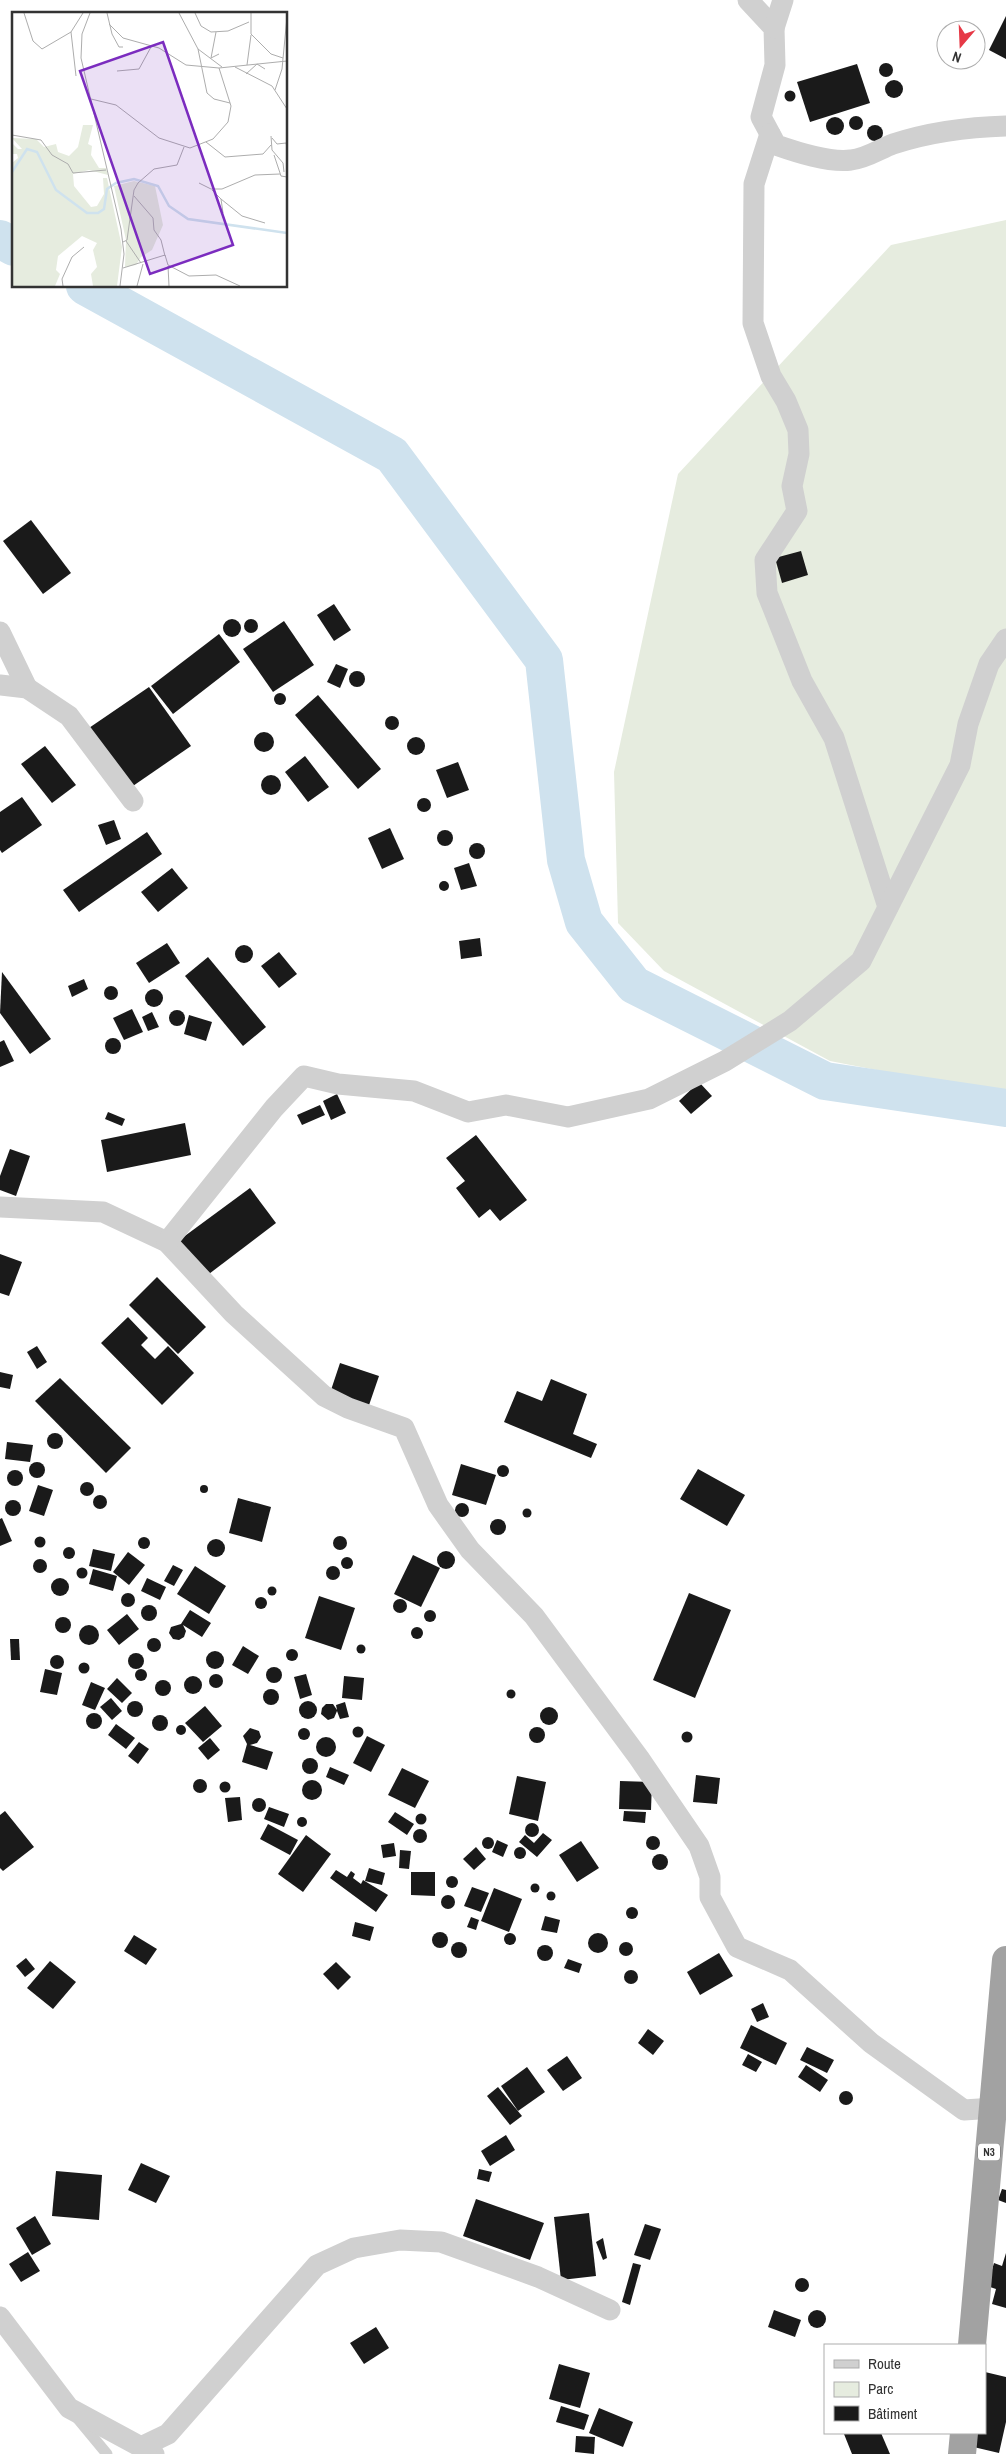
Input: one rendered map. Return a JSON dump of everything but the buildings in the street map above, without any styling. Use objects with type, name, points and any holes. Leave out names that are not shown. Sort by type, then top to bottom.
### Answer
[{"type":"highway","name":"N3","points":[[972,2344],[1006,1960]]},
{"type":"highway","points":[[962,2454],[964,2434]]},
{"type":"street","points":[[748,0],[774,28]]},
{"type":"street","points":[[783,0],[774,28],[775,65],[761,118],[776,145],[805,155],[851,160],[894,144],[930,135],[971,127],[1006,126]]},
{"type":"street","points":[[770,134],[754,184],[753,323],[771,376],[786,401],[798,430],[799,454],[792,486],[797,511],[765,560],[767,593],[802,681],[834,738],[888,907]]},
{"type":"street","points":[[0,632],[28,688]]},
{"type":"street","points":[[167,1242],[274,1108],[304,1076],[338,1084],[414,1092],[468,1112],[506,1105],[568,1116],[649,1099],[725,1061],[790,1021],[861,960],[960,765],[971,715],[989,664],[1006,639]]},
{"type":"street","points":[[0,685],[28,688],[69,716],[133,801]]},
{"type":"street","points":[[0,1207],[102,1212],[167,1242],[234,1314],[324,1396],[348,1408],[404,1428],[438,1505],[470,1550],[534,1616],[639,1758],[698,1846],[710,1877],[710,1897],[737,1947],[790,1970],[871,2043],[964,2110],[994,2108]]},
{"type":"street","points":[[0,2317],[69,2408],[149,2450],[168,2434],[317,2265],[354,2248],[400,2240],[441,2242],[538,2277],[610,2310]]},
{"type":"lane","points":[[69,2408],[107,2454]]},
{"type":"green space","points":[[1006,220],[1006,1095],[830,1061],[664,971],[618,923],[614,772],[678,474],[891,245]]},
{"type":"waterway","points":[[0,239],[12,246]]},
{"type":"waterway","points":[[89,288],[392,455],[544,660],[566,860],[584,922],[634,985],[825,1081],[1006,1108]]}]
